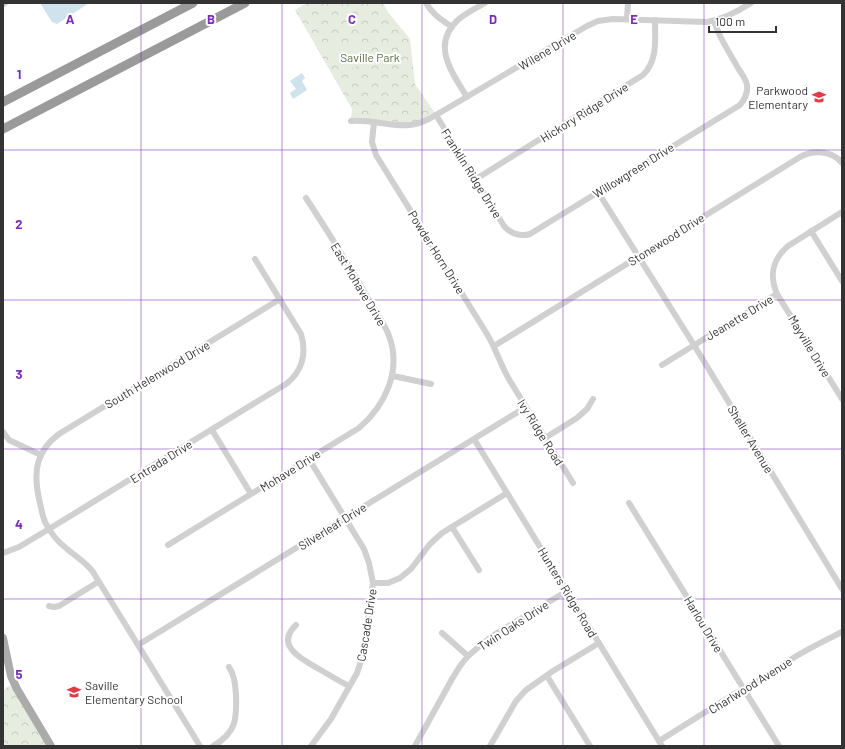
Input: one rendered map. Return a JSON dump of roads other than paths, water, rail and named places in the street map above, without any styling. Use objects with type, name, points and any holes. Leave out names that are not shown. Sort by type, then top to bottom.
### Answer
[{"type":"highway","points":[[3,102],[193,3]]},
{"type":"highway","points":[[3,128],[245,3]]},
{"type":"main road","points":[[3,638],[11,676],[14,683],[20,696],[52,746]]},
{"type":"street","points":[[426,3],[436,16],[452,27]]},
{"type":"street","points":[[467,97],[450,69],[446,58],[446,42],[452,27],[460,18],[485,3]]},
{"type":"street","points":[[627,19],[628,3]]},
{"type":"street","name":"Wilene Drive","points":[[351,121],[361,120],[397,125],[410,125],[423,122],[598,21],[607,19],[627,19],[701,22],[714,21],[728,16],[751,3]]},
{"type":"street","name":"Hickory Ridge Drive","points":[[476,179],[643,75],[650,67],[654,57],[655,20]]},
{"type":"street","name":"Willowgreen Drive","points":[[508,230],[518,235],[530,234],[738,106],[746,96],[746,80],[718,34],[714,21]]},
{"type":"street","name":"Franklin Ridge Drive","points":[[436,115],[508,230]]},
{"type":"street","name":"Powder Horn Drive","points":[[374,122],[372,142],[376,155],[494,346],[510,381]]},
{"type":"street","name":"Stonewood Drive","points":[[494,346],[804,155],[816,152],[831,154],[842,163]]},
{"type":"street","name":"Sheller Avenue","points":[[598,192],[694,345],[842,589]]},
{"type":"street","name":"East Mohave Drive","points":[[306,198],[350,267],[385,326],[392,344],[393,376]]},
{"type":"street","name":"Jeanette Drive","points":[[662,365],[777,294],[772,276],[776,260],[782,251],[842,212]]},
{"type":"street","points":[[811,231],[842,281]]},
{"type":"street","points":[[255,259],[280,299]]},
{"type":"street","name":"Mayville Drive","points":[[777,294],[842,399]]},
{"type":"street","name":"Entrada Drive","points":[[3,553],[19,547],[49,529],[291,380],[300,369],[304,355],[304,342],[301,334],[280,299]]},
{"type":"street","name":"South Helenwood Drive","points":[[41,455],[48,443],[59,434],[280,299]]},
{"type":"street","points":[[393,376],[431,384]]},
{"type":"street","name":"Mohave Drive","points":[[168,545],[359,428],[368,420],[385,397],[393,376]]},
{"type":"street","name":"Ivy Ridge Road","points":[[510,381],[573,483]]},
{"type":"street","points":[[545,438],[577,418],[583,413],[593,399]]},
{"type":"street","name":"Silverleaf Drive","points":[[138,645],[526,407]]},
{"type":"street","points":[[212,430],[251,494]]},
{"type":"street","points":[[3,432],[9,440],[41,455],[36,469],[36,485],[43,515],[49,529],[61,544],[86,564],[92,571],[200,746]]},
{"type":"street","name":"Hunters Ridge Road","points":[[474,439],[660,743]]},
{"type":"street","name":"Cascade Drive","points":[[309,459],[364,549],[367,555],[373,583],[362,658],[357,672],[330,719],[311,746]]},
{"type":"street","points":[[373,583],[395,581],[406,575],[430,544],[442,533],[507,493]]},
{"type":"street","name":"Harlou Drive","points":[[630,503],[779,746]]},
{"type":"street","points":[[452,527],[479,570]]},
{"type":"street","points":[[49,606],[59,606],[98,582]]},
{"type":"street","name":"Twin Oaks Drive","points":[[415,746],[452,679],[468,656],[494,635],[567,591]]},
{"type":"street","points":[[296,625],[290,632],[288,639],[288,643],[293,652],[305,662],[349,686]]},
{"type":"street","name":"Charlwood Avenue","points":[[660,743],[736,693],[744,690],[806,650],[842,632]]},
{"type":"street","points":[[442,633],[468,656]]},
{"type":"street","points":[[490,746],[520,696],[532,685],[599,643]]},
{"type":"street","points":[[214,746],[230,732],[236,718],[237,711],[235,684],[229,667]]},
{"type":"street","points":[[547,676],[590,746]]},
{"type":"water","points":[[40,3],[89,3],[57,24],[52,22]]},
{"type":"water","points":[[302,73],[305,78],[302,81],[307,90],[293,99],[290,93],[296,89],[290,81]]},
{"type":"place","name":"Parkwood Elementary","points":[[819,97]]},
{"type":"place","name":"Saville Elementary School","points":[[74,692]]},
{"type":"park label","name":"Saville Park","points":[[370,57]]}]
